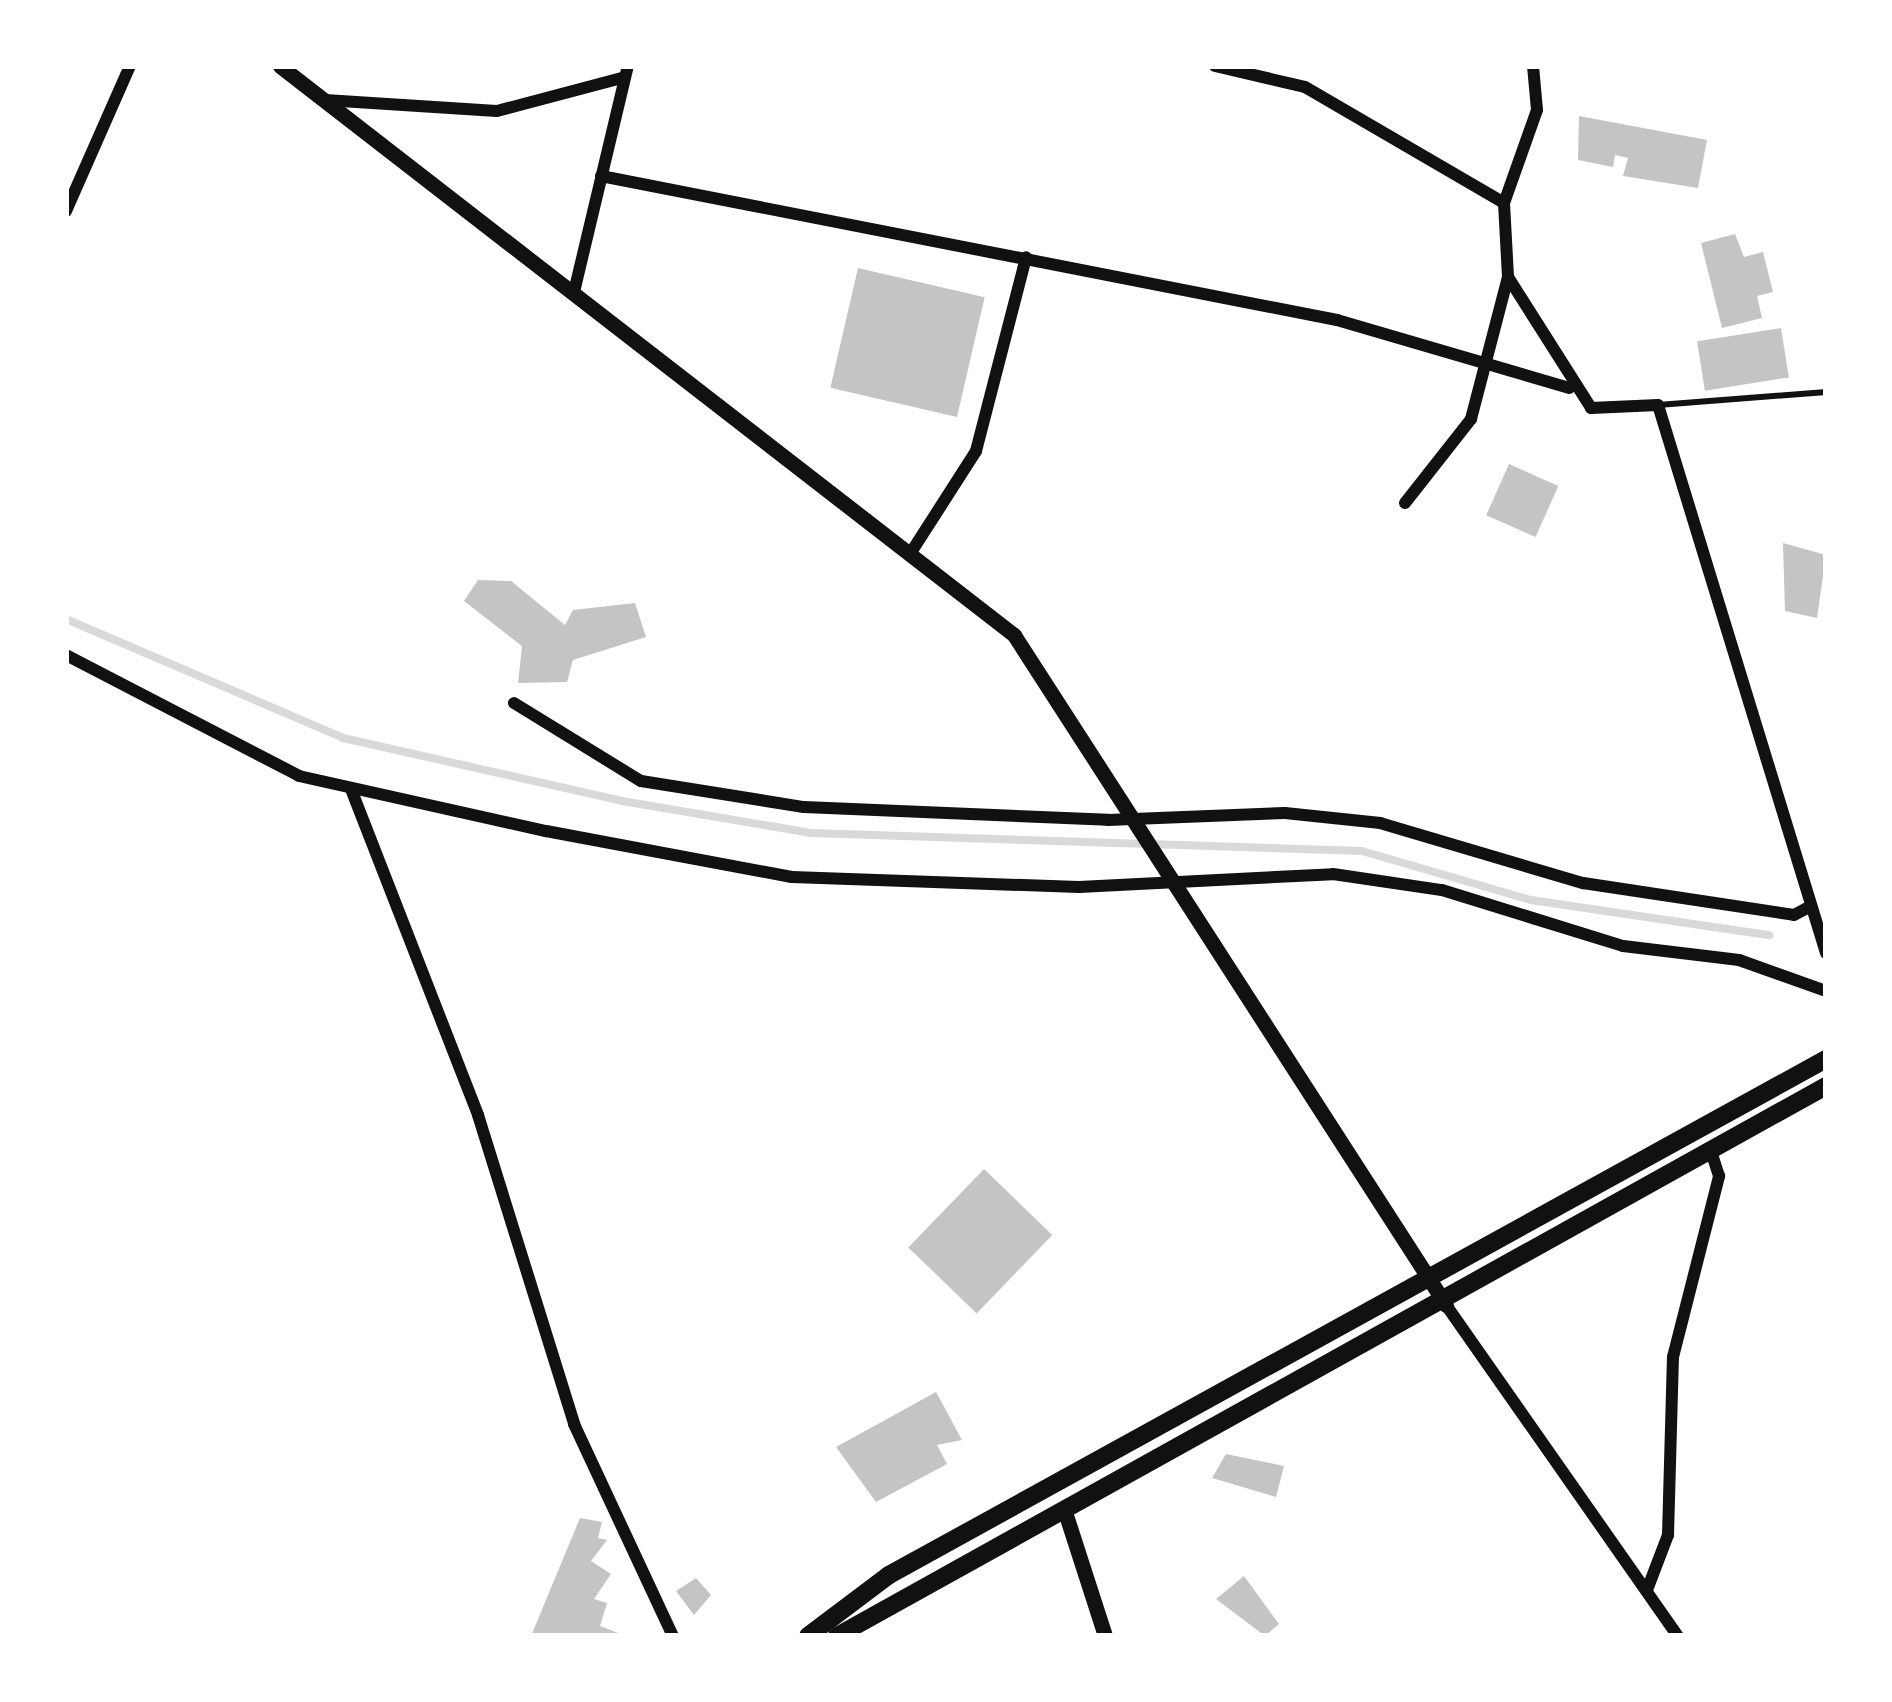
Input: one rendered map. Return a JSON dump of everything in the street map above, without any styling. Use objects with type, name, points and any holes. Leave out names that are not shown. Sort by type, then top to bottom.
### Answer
[{"type":"main road","points":[[808,1636],[889,1575],[1826,1059]]},
{"type":"main road","points":[[837,1636],[1713,1158],[1826,1086]]},
{"type":"street","points":[[66,211],[130,66]]},
{"type":"street","points":[[280,66],[1014,635],[1132,821],[1178,881],[1446,1304],[1678,1636]]},
{"type":"street","points":[[1215,66],[1304,87],[1504,203]]},
{"type":"street","points":[[1405,503],[1472,419],[1480,364],[1508,277],[1504,203],[1537,110],[1533,66]]},
{"type":"street","points":[[325,100],[497,111],[625,72],[574,292]]},
{"type":"street","points":[[601,176],[1337,320],[1569,388]]},
{"type":"street","points":[[910,554],[976,451],[1026,257]]},
{"type":"street","points":[[1508,277],[1569,388],[1591,408],[1658,405],[1819,905],[1824,946]]},
{"type":"street","points":[[66,655],[299,776],[792,877],[1178,881],[1334,874],[1442,890],[1826,991]]},
{"type":"street","points":[[514,703],[641,781],[803,807],[1132,821],[1380,823],[1582,884],[1794,915],[1819,905]]},
{"type":"street","points":[[350,789],[478,1115],[574,1424],[673,1636]]},
{"type":"street","points":[[1647,1590],[1668,1535],[1672,1357],[1719,1176],[1713,1158]]},
{"type":"street","points":[[1066,1515],[1105,1636]]},
{"type":"lane","points":[[1658,405],[1826,392]]},
{"type":"building","points":[[1579,116],[1707,140],[1698,188],[1623,176],[1628,158],[1615,155],[1613,167],[1578,160]]},
{"type":"building","points":[[1735,234],[1744,257],[1763,252],[1773,292],[1757,296],[1762,318],[1722,328],[1701,243]]},
{"type":"building","points":[[858,268],[985,297],[957,417],[830,388]]},
{"type":"building","points":[[1781,328],[1789,377],[1705,391],[1697,341]]},
{"type":"building","points":[[1509,464],[1558,486],[1536,537],[1486,515]]},
{"type":"building","points":[[1783,543],[1826,555],[1817,618],[1785,611]]},
{"type":"building","points":[[478,580],[511,581],[565,625],[573,610],[635,603],[646,637],[573,660],[567,682],[518,683],[522,646],[464,601]]},
{"type":"building","points":[[984,1169],[1052,1235],[977,1313],[908,1247]]},
{"type":"building","points":[[936,1392],[962,1440],[937,1445],[947,1464],[876,1502],[836,1447]]},
{"type":"building","points":[[1226,1454],[1284,1466],[1276,1497],[1212,1478]]},
{"type":"building","points":[[580,1518],[602,1522],[598,1538],[607,1540],[591,1561],[611,1574],[594,1599],[607,1603],[600,1626],[626,1636],[531,1636]]},
{"type":"building","points":[[1244,1576],[1279,1624],[1265,1636],[1216,1599]]},
{"type":"building","points":[[696,1578],[711,1595],[694,1615],[676,1591]]},
{"type":"waterway","points":[[66,619],[343,738],[622,801],[811,833],[1362,851],[1531,900],[1769,935]]}]
